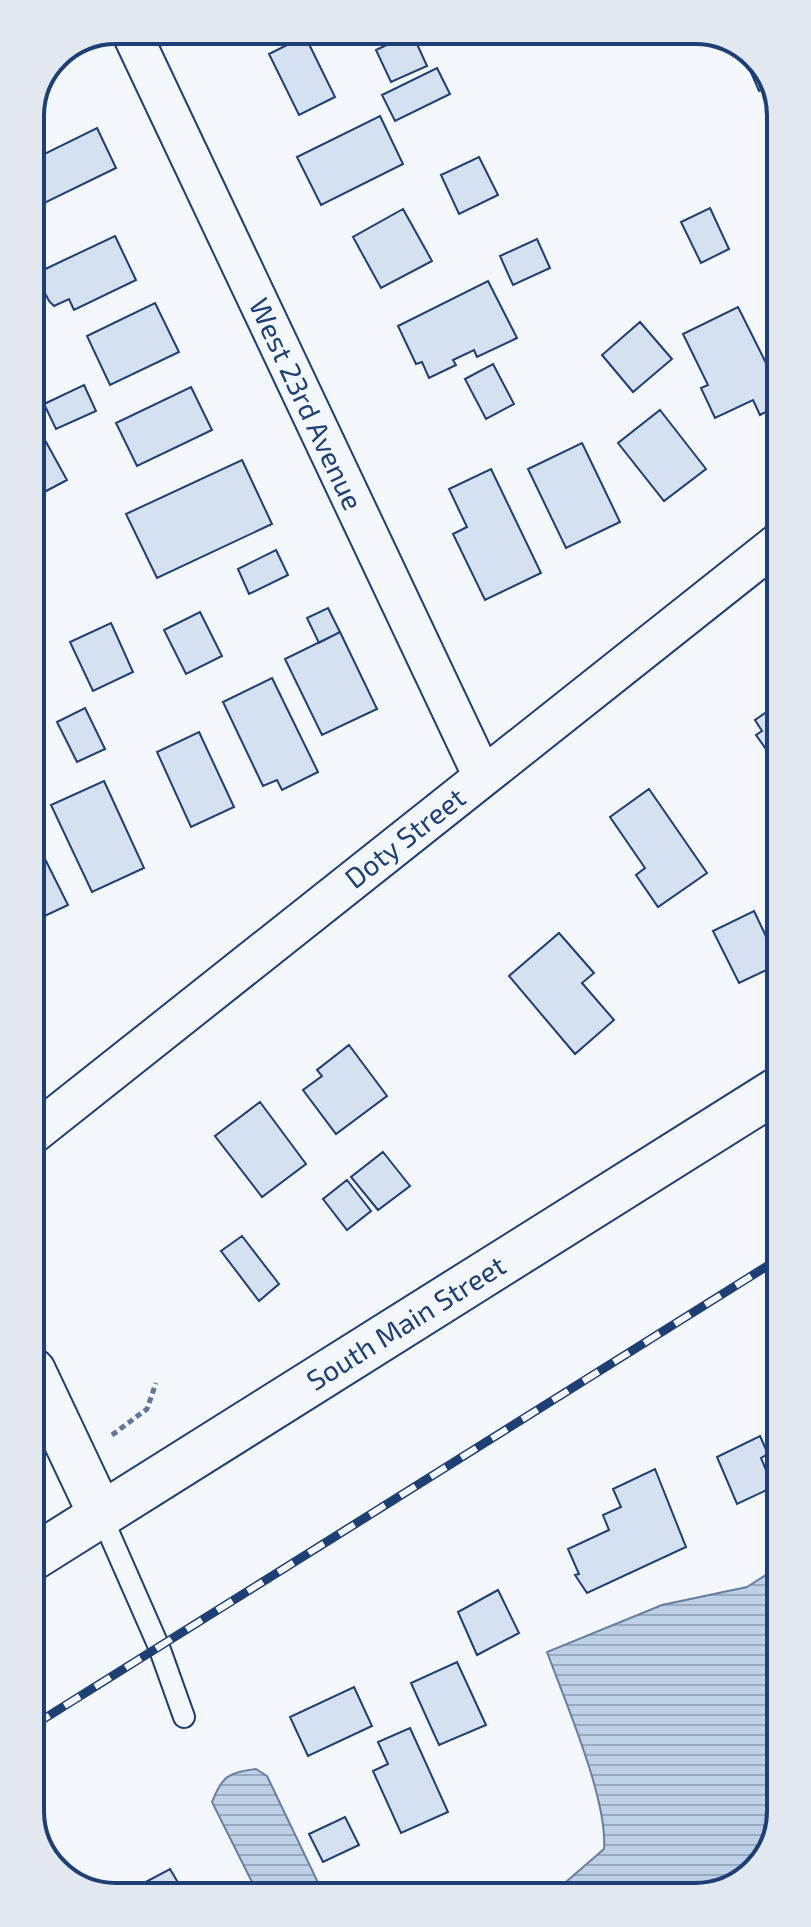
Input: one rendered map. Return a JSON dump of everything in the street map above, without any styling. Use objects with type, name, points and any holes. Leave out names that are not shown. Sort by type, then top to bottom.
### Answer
[{"type":"main road","name":"South Main Street","points":[[44,1551],[767,1097]]},
{"type":"main road","points":[[44,1394],[101,1515]]},
{"type":"street","name":"West 23rd Avenue","points":[[137,44],[483,777]]},
{"type":"street","name":"Doty Street","points":[[44,1125],[767,552]]},
{"type":"lane","points":[[101,1515],[159,1647],[184,1717]]},
{"type":"path","points":[[76,1462],[147,1409],[156,1383]]},
{"type":"water","points":[[767,1574],[767,1811],[765,1829],[755,1851],[727,1876],[704,1882],[565,1883],[604,1849],[603,1828],[592,1778],[547,1652],[662,1605],[747,1587]]},
{"type":"water","points":[[256,1769],[267,1776],[318,1883],[252,1883],[212,1802],[223,1781],[239,1772]]},
{"type":"building","points":[[289,44],[309,44],[335,97],[299,115],[269,54]]},
{"type":"building","points":[[389,44],[417,44],[427,66],[391,82],[376,50]]},
{"type":"building","points":[[437,68],[450,94],[395,121],[382,95]]},
{"type":"building","points":[[749,69],[762,90],[759,91]]},
{"type":"building","points":[[380,116],[403,164],[321,205],[297,157]]},
{"type":"building","points":[[97,128],[116,168],[44,203],[44,154]]},
{"type":"building","points":[[479,157],[498,195],[459,214],[441,175]]},
{"type":"building","points":[[710,208],[729,249],[701,263],[681,222]]},
{"type":"building","points":[[403,209],[432,261],[381,288],[353,237]]},
{"type":"building","points":[[115,236],[136,280],[74,310],[69,299],[54,306],[49,301],[44,291],[44,270]]},
{"type":"building","points":[[537,239],[550,268],[513,285],[500,256]]},
{"type":"building","points":[[488,281],[517,338],[477,357],[474,350],[453,360],[456,365],[429,378],[422,362],[416,364],[398,326]]},
{"type":"building","points":[[155,303],[179,352],[110,385],[87,336]]},
{"type":"building","points":[[738,307],[767,365],[767,411],[760,415],[753,400],[715,418],[701,388],[708,385],[683,334]]},
{"type":"building","points":[[640,322],[672,359],[633,392],[602,355]]},
{"type":"building","points":[[493,364],[514,404],[486,419],[465,379]]},
{"type":"building","points":[[84,385],[96,411],[56,429],[44,404]]},
{"type":"building","points":[[191,387],[212,430],[137,466],[116,423]]},
{"type":"building","points":[[660,410],[706,469],[664,501],[618,443]]},
{"type":"building","points":[[44,443],[67,480],[44,492]]},
{"type":"building","points":[[582,443],[620,522],[566,548],[528,469]]},
{"type":"building","points":[[242,460],[272,524],[157,578],[126,514]]},
{"type":"building","points":[[491,469],[541,573],[485,600],[453,534],[467,527],[449,489]]},
{"type":"building","points":[[276,550],[288,575],[249,594],[238,569]]},
{"type":"building","points":[[328,608],[340,632],[319,643],[307,618]]},
{"type":"building","points":[[200,612],[222,656],[186,674],[164,630]]},
{"type":"building","points":[[111,623],[133,672],[93,691],[70,642]]},
{"type":"building","points":[[340,632],[377,709],[322,735],[285,659]]},
{"type":"building","points":[[272,678],[318,772],[282,790],[277,780],[263,786],[223,702]]},
{"type":"building","points":[[85,708],[105,749],[77,762],[57,722]]},
{"type":"building","points":[[767,712],[767,750],[756,735],[762,731],[755,720]]},
{"type":"building","points":[[199,732],[234,807],[191,827],[157,752]]},
{"type":"building","points":[[104,781],[144,868],[92,892],[51,805]]},
{"type":"building","points":[[649,789],[707,873],[658,907],[636,875],[645,868],[610,817]]},
{"type":"building","points":[[44,857],[68,905],[44,916]]},
{"type":"building","points":[[754,911],[767,939],[767,970],[739,983],[713,931]]},
{"type":"building","points":[[559,933],[594,973],[582,983],[614,1020],[575,1054],[509,976]]},
{"type":"building","points":[[349,1045],[387,1096],[336,1134],[303,1090],[322,1076],[317,1070]]},
{"type":"building","points":[[260,1102],[306,1164],[262,1197],[215,1136]]},
{"type":"building","points":[[383,1152],[410,1186],[378,1210],[351,1177]]},
{"type":"building","points":[[347,1180],[371,1211],[347,1230],[323,1199]]},
{"type":"building","points":[[242,1236],[279,1284],[259,1301],[221,1251]]},
{"type":"building","points":[[760,1436],[767,1452],[761,1458],[767,1472],[767,1490],[737,1504],[717,1457]]},
{"type":"building","points":[[655,1469],[686,1547],[587,1593],[575,1575],[579,1574],[568,1549],[609,1530],[603,1515],[621,1507],[613,1489]]},
{"type":"building","points":[[498,1590],[519,1633],[477,1655],[458,1612]]},
{"type":"building","points":[[457,1662],[486,1725],[439,1745],[411,1683]]},
{"type":"building","points":[[354,1687],[372,1726],[308,1756],[290,1717]]},
{"type":"building","points":[[410,1728],[448,1812],[401,1833],[373,1771],[388,1764],[378,1742]]},
{"type":"building","points":[[345,1817],[359,1845],[323,1862],[309,1834]]},
{"type":"building","points":[[170,1869],[178,1883],[144,1883]]},
{"type":"railway","points":[[44,1719],[767,1266]]}]
